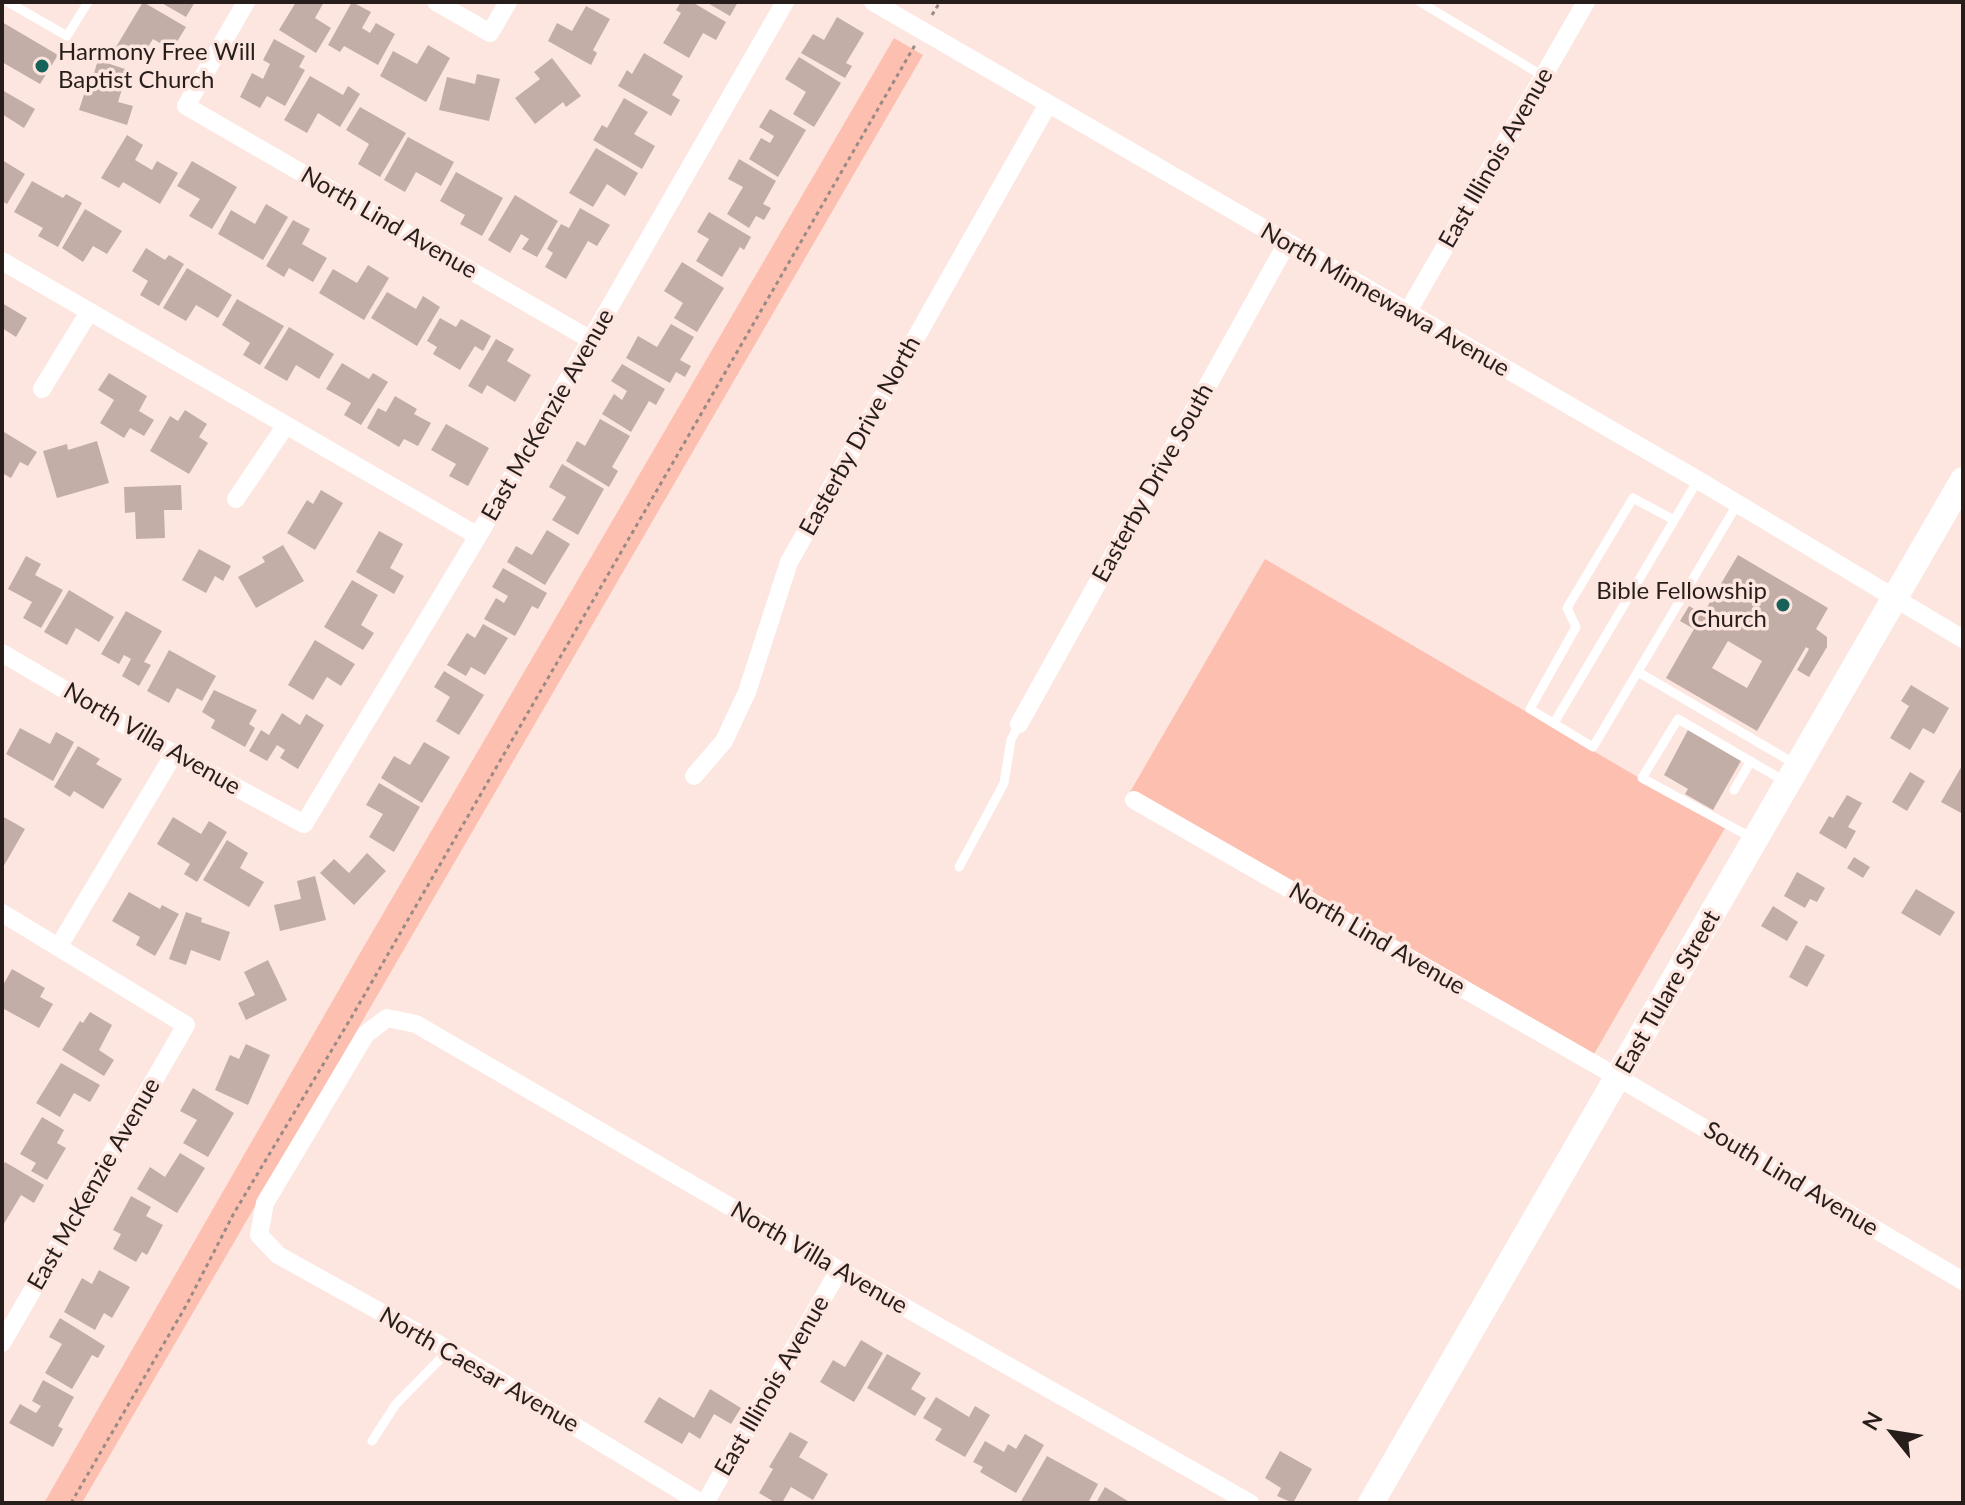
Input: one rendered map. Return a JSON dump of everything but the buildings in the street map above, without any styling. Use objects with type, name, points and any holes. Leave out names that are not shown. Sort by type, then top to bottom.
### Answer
[{"type":"main road","name":"East Tulare Street","points":[[1371,1503],[1963,480]]},
{"type":"street","name":"North Lind Avenue","points":[[246,2],[186,106],[591,340]]},
{"type":"street","points":[[436,2],[490,33],[508,2]]},
{"type":"street","name":"East McKenzie Avenue","points":[[304,824],[478,536],[785,2]]},
{"type":"street","name":"North Minnewawa Avenue","points":[[873,2],[1738,503],[1963,639]]},
{"type":"street","name":"East Illinois Avenue","points":[[1407,313],[1586,2]]},
{"type":"street","name":"Easterby Drive North","points":[[694,776],[724,741],[747,692],[789,562],[1048,104]]},
{"type":"street","name":"Easterby Drive South","points":[[1019,724],[1287,243]]},
{"type":"street","points":[[2,261],[478,536]]},
{"type":"street","points":[[42,389],[89,312]]},
{"type":"street","points":[[236,499],[286,425]]},
{"type":"street","name":"North Villa Avenue","points":[[2,653],[174,754],[304,824]]},
{"type":"street","points":[[2,913],[59,946],[174,754]]},
{"type":"street","name":"North Lind Avenue","points":[[1134,800],[1619,1078]]},
{"type":"street","name":"East McKenzie Avenue","points":[[2,1343],[186,1025],[59,946]]},
{"type":"street","name":"North Villa Avenue","points":[[387,1018],[416,1024],[839,1270],[1250,1503]]},
{"type":"street","name":"North Caesar Avenue","points":[[387,1018],[366,1034],[265,1203],[259,1235],[278,1255],[449,1350],[703,1503]]},
{"type":"street","name":"South Lind Avenue","points":[[1619,1078],[1963,1281]]},
{"type":"street","name":"East Illinois Avenue","points":[[703,1503],[839,1270]]},
{"type":"lane","points":[[8,2],[67,36],[88,2]]},
{"type":"lane","points":[[1420,2],[1543,76]]},
{"type":"lane","points":[[1554,723],[1698,480]]},
{"type":"lane","points":[[1674,520],[1633,498],[1567,608],[1576,627],[1530,709],[1593,747],[1738,503]]},
{"type":"lane","points":[[1638,672],[1794,775]]},
{"type":"lane","points":[[1756,841],[1642,778],[1678,719],[1751,761],[1794,775]]},
{"type":"lane","points":[[959,867],[1004,783],[1011,740],[1019,724]]},
{"type":"lane","points":[[1734,790],[1751,761]]},
{"type":"lane","points":[[372,1441],[396,1404],[449,1350]]},
{"type":"path","points":[[71,1503],[187,1304],[250,1186],[351,1018],[940,2]]},
{"type":"shaded area","points":[[894,38],[923,55],[82,1503],[44,1503],[356,960]]},
{"type":"shaded area","points":[[1265,559],[1725,828],[1590,1061],[1130,792]]},
{"type":"place","name":"Harmony Free Will Baptist Church","points":[[42,66]]},
{"type":"place","name":"Bible Fellowship Church","points":[[1783,605]]}]
